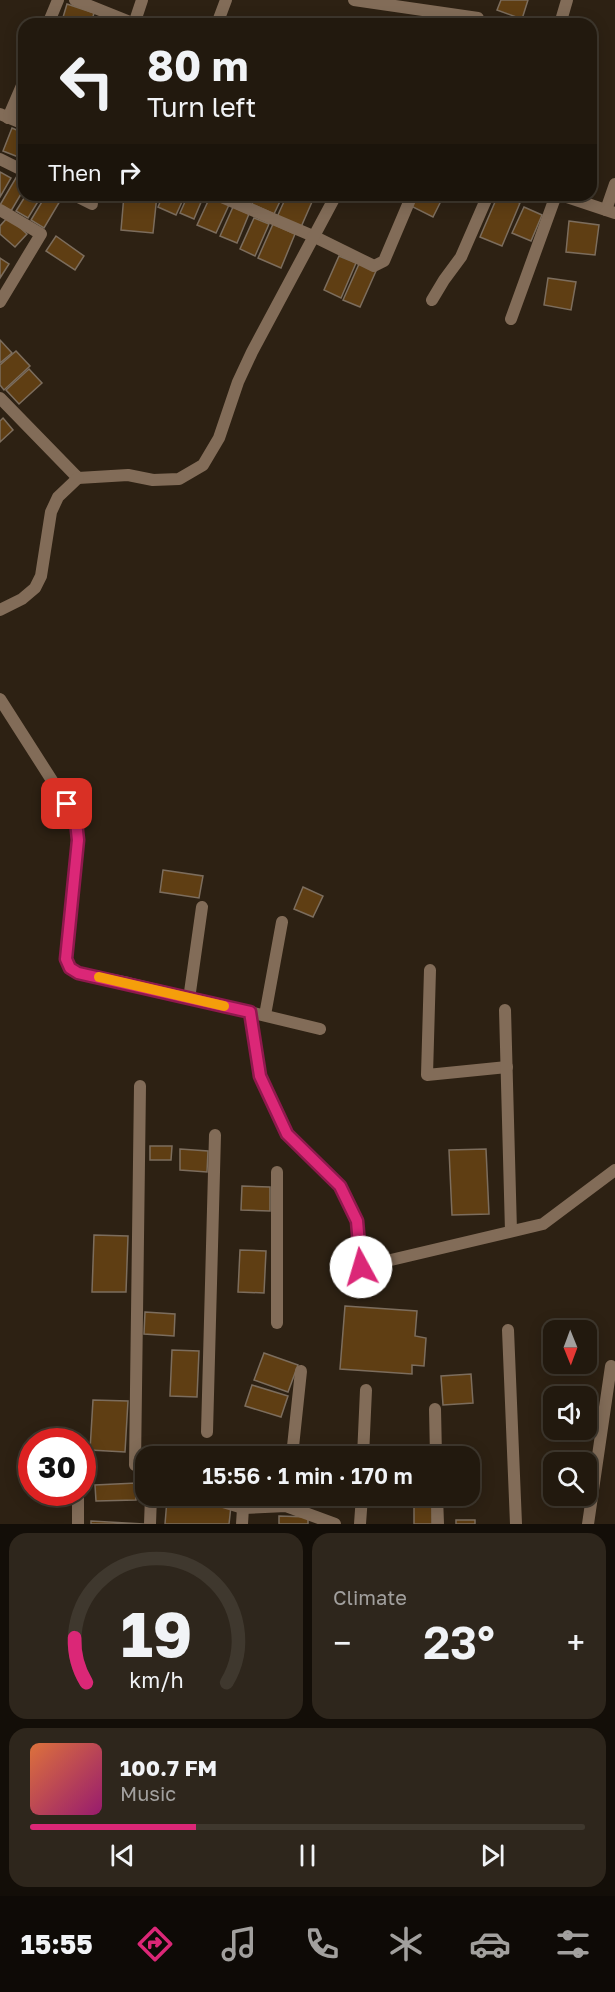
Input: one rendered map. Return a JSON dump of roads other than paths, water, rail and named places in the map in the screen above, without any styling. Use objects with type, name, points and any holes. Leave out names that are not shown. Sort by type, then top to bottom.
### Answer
[{"type":"street","points":[[50,18],[58,0]]},
{"type":"street","points":[[75,0],[119,18]]},
{"type":"street","points":[[136,18],[142,0]]},
{"type":"street","points":[[219,18],[226,0]]},
{"type":"street","points":[[354,0],[478,18]]},
{"type":"street","points":[[562,18],[567,0]]},
{"type":"street","points":[[18,92],[4,116],[18,122]]},
{"type":"street","points":[[0,159],[18,168]]},
{"type":"street","points":[[578,201],[610,212],[615,184]]},
{"type":"street","points":[[86,201],[92,204]]},
{"type":"street","points":[[232,201],[313,236],[374,266],[384,261],[409,201]]},
{"type":"street","points":[[0,610],[22,599],[35,588],[41,576],[51,512],[58,497],[78,478],[128,475],[153,480],[179,479],[203,465],[219,438],[238,382],[252,351],[333,201]]},
{"type":"street","points":[[432,300],[461,257],[485,201]]},
{"type":"street","points":[[511,319],[554,201]]},
{"type":"street","points":[[0,210],[41,234],[0,302]]},
{"type":"street","points":[[0,398],[78,478]]},
{"type":"street","points":[[0,699],[67,804],[76,822],[78,840],[66,959],[70,968],[78,973],[320,1029]]},
{"type":"street","points":[[189,999],[202,907]]},
{"type":"street","points":[[265,1015],[282,922]]},
{"type":"street","points":[[430,970],[427,1075],[507,1066]]},
{"type":"street","points":[[505,1010],[512,1231]]},
{"type":"street","points":[[250,1012],[260,1076],[287,1134],[340,1186],[357,1221],[361,1267],[543,1224],[615,1170]]},
{"type":"street","points":[[135,1446],[140,1086]]},
{"type":"street","points":[[207,1432],[215,1134]]},
{"type":"street","points":[[277,1172],[277,1323]]},
{"type":"street","points":[[508,1330],[516,1524]]},
{"type":"street","points":[[588,1524],[611,1366]]},
{"type":"street","points":[[293,1446],[301,1371]]},
{"type":"street","points":[[363,1446],[366,1390]]},
{"type":"street","points":[[435,1410],[436,1446]]},
{"type":"street","points":[[78,1506],[78,1524]]},
{"type":"street","points":[[150,1524],[151,1506]]},
{"type":"street","points":[[236,1506],[243,1508],[256,1506]]},
{"type":"street","points":[[296,1506],[322,1521],[335,1524]]},
{"type":"street","points":[[360,1524],[361,1506]]},
{"type":"street","points":[[438,1506],[438,1524]]},
{"type":"street","points":[[242,1524],[243,1508]]}]
